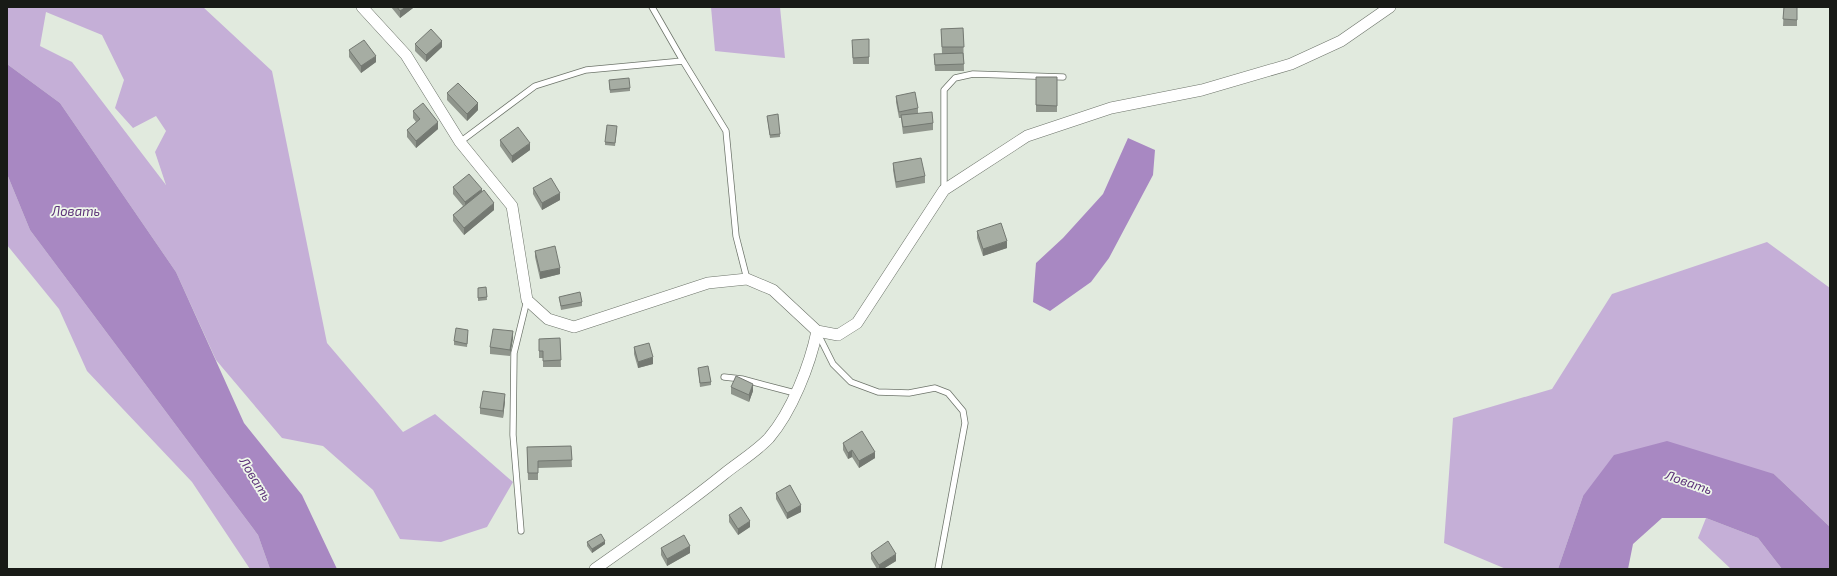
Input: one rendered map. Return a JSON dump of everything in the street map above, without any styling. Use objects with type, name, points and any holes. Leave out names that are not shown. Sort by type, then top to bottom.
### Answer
[{"type":"street","points":[[362,7],[406,55],[460,142],[512,206],[527,300],[548,319],[574,327],[708,283],[747,279],[773,290],[817,331],[838,334],[857,323],[944,190],[1027,136],[1110,108],[1202,90],[1290,64],[1341,41],[1390,7]]},
{"type":"street","points":[[595,569],[671,517],[769,438],[784,416],[795,393],[812,352],[817,331]]},
{"type":"lane","points":[[652,7],[683,61],[726,130],[736,236],[747,279]]},
{"type":"lane","points":[[460,142],[535,86],[586,70],[683,61]]},
{"type":"lane","points":[[944,190],[944,90],[955,78],[973,74],[1063,77]]},
{"type":"lane","points":[[521,531],[513,435],[514,353],[527,300]]},
{"type":"lane","points":[[817,331],[833,364],[851,382],[878,392],[909,393],[935,388],[948,393],[963,410],[965,423],[938,569]]},
{"type":"lane","points":[[724,378],[742,379],[795,393]]},
{"type":"shaded area","points":[[7,7],[203,7],[272,71],[327,343],[403,432],[435,414],[513,482],[487,527],[441,542],[400,539],[373,490],[323,446],[282,438],[216,360],[176,272],[60,103],[7,64]],"holes":[[[46,12],[102,35],[124,80],[115,108],[133,128],[156,116],[166,131],[155,152],[166,185],[72,62],[40,46]]]},
{"type":"shaded area","points":[[711,7],[780,7],[785,58],[715,51]]},
{"type":"shaded area","points":[[7,174],[30,230],[258,535],[270,569],[250,569],[192,482],[87,371],[59,309],[7,245]]},
{"type":"shaded area","points":[[1767,242],[1830,288],[1830,527],[1774,474],[1583,496],[1558,569],[1506,569],[1444,543],[1453,418],[1552,389],[1612,294]]},
{"type":"shaded area","points":[[1706,518],[1758,538],[1782,569],[1731,569],[1698,538]]},
{"type":"water","name":"Ловать","points":[[7,64],[60,103],[176,272],[244,423],[302,495],[337,569],[270,569],[258,535],[30,230],[7,174]]},
{"type":"water","points":[[1128,138],[1155,150],[1153,175],[1109,258],[1091,282],[1050,311],[1033,302],[1036,263],[1063,238],[1103,194]]},
{"type":"water","name":"Ловать","points":[[1667,441],[1774,474],[1830,527],[1830,569],[1782,569],[1758,538],[1706,518],[1662,518],[1633,544],[1628,569],[1558,569],[1583,496],[1614,455]]},
{"type":"building","points":[[397,7],[406,7],[400,11]]},
{"type":"building","points":[[1784,7],[1797,7],[1797,20],[1783,19]]},
{"type":"building","points":[[963,28],[964,47],[942,47],[941,29]]},
{"type":"building","points":[[431,29],[442,41],[426,55],[415,44]]},
{"type":"building","points":[[869,39],[869,57],[853,58],[852,40]]},
{"type":"building","points":[[364,40],[376,56],[361,66],[349,50]]},
{"type":"building","points":[[963,53],[964,64],[935,65],[934,54]]},
{"type":"building","points":[[1036,77],[1057,77],[1057,106],[1036,105]]},
{"type":"building","points":[[629,78],[630,88],[610,90],[609,80]]},
{"type":"building","points":[[458,83],[478,103],[467,114],[447,93]]},
{"type":"building","points":[[915,92],[918,108],[899,112],[896,96]]},
{"type":"building","points":[[423,103],[438,122],[416,141],[407,130],[420,119],[413,111]]},
{"type":"building","points":[[932,112],[933,123],[903,127],[901,115]]},
{"type":"building","points":[[778,114],[780,134],[770,135],[767,116]]},
{"type":"building","points":[[607,125],[617,126],[615,143],[605,142]]},
{"type":"building","points":[[518,127],[530,143],[512,156],[500,140]]},
{"type":"building","points":[[921,158],[925,176],[896,182],[893,163]]},
{"type":"building","points":[[469,174],[482,189],[465,202],[453,187]]},
{"type":"building","points":[[551,178],[560,193],[542,203],[533,188]]},
{"type":"building","points":[[484,190],[494,203],[464,228],[453,215]]},
{"type":"building","points":[[1001,223],[1007,241],[983,249],[977,231]]},
{"type":"building","points":[[555,246],[560,268],[540,272],[535,251]]},
{"type":"building","points":[[486,287],[487,297],[478,298],[478,288]]},
{"type":"building","points":[[580,292],[582,302],[561,306],[559,297]]},
{"type":"building","points":[[456,328],[468,330],[467,344],[454,341]]},
{"type":"building","points":[[493,329],[513,331],[510,350],[490,347]]},
{"type":"building","points":[[560,338],[561,360],[543,361],[543,351],[539,351],[539,339]]},
{"type":"building","points":[[649,343],[653,357],[638,362],[634,347]]},
{"type":"building","points":[[708,366],[711,382],[700,383],[698,368]]},
{"type":"building","points":[[736,376],[753,384],[749,395],[731,387]]},
{"type":"building","points":[[483,391],[505,394],[503,411],[480,408]]},
{"type":"building","points":[[862,431],[875,452],[859,461],[852,450],[848,453],[843,443]]},
{"type":"building","points":[[571,446],[572,460],[538,461],[538,473],[528,473],[527,447]]},
{"type":"building","points":[[790,485],[801,505],[787,513],[776,493]]},
{"type":"building","points":[[741,507],[750,521],[738,529],[729,515]]},
{"type":"building","points":[[601,534],[605,541],[592,549],[587,542]]},
{"type":"building","points":[[684,535],[690,546],[667,559],[661,548]]},
{"type":"building","points":[[888,541],[896,554],[879,565],[871,553]]}]
